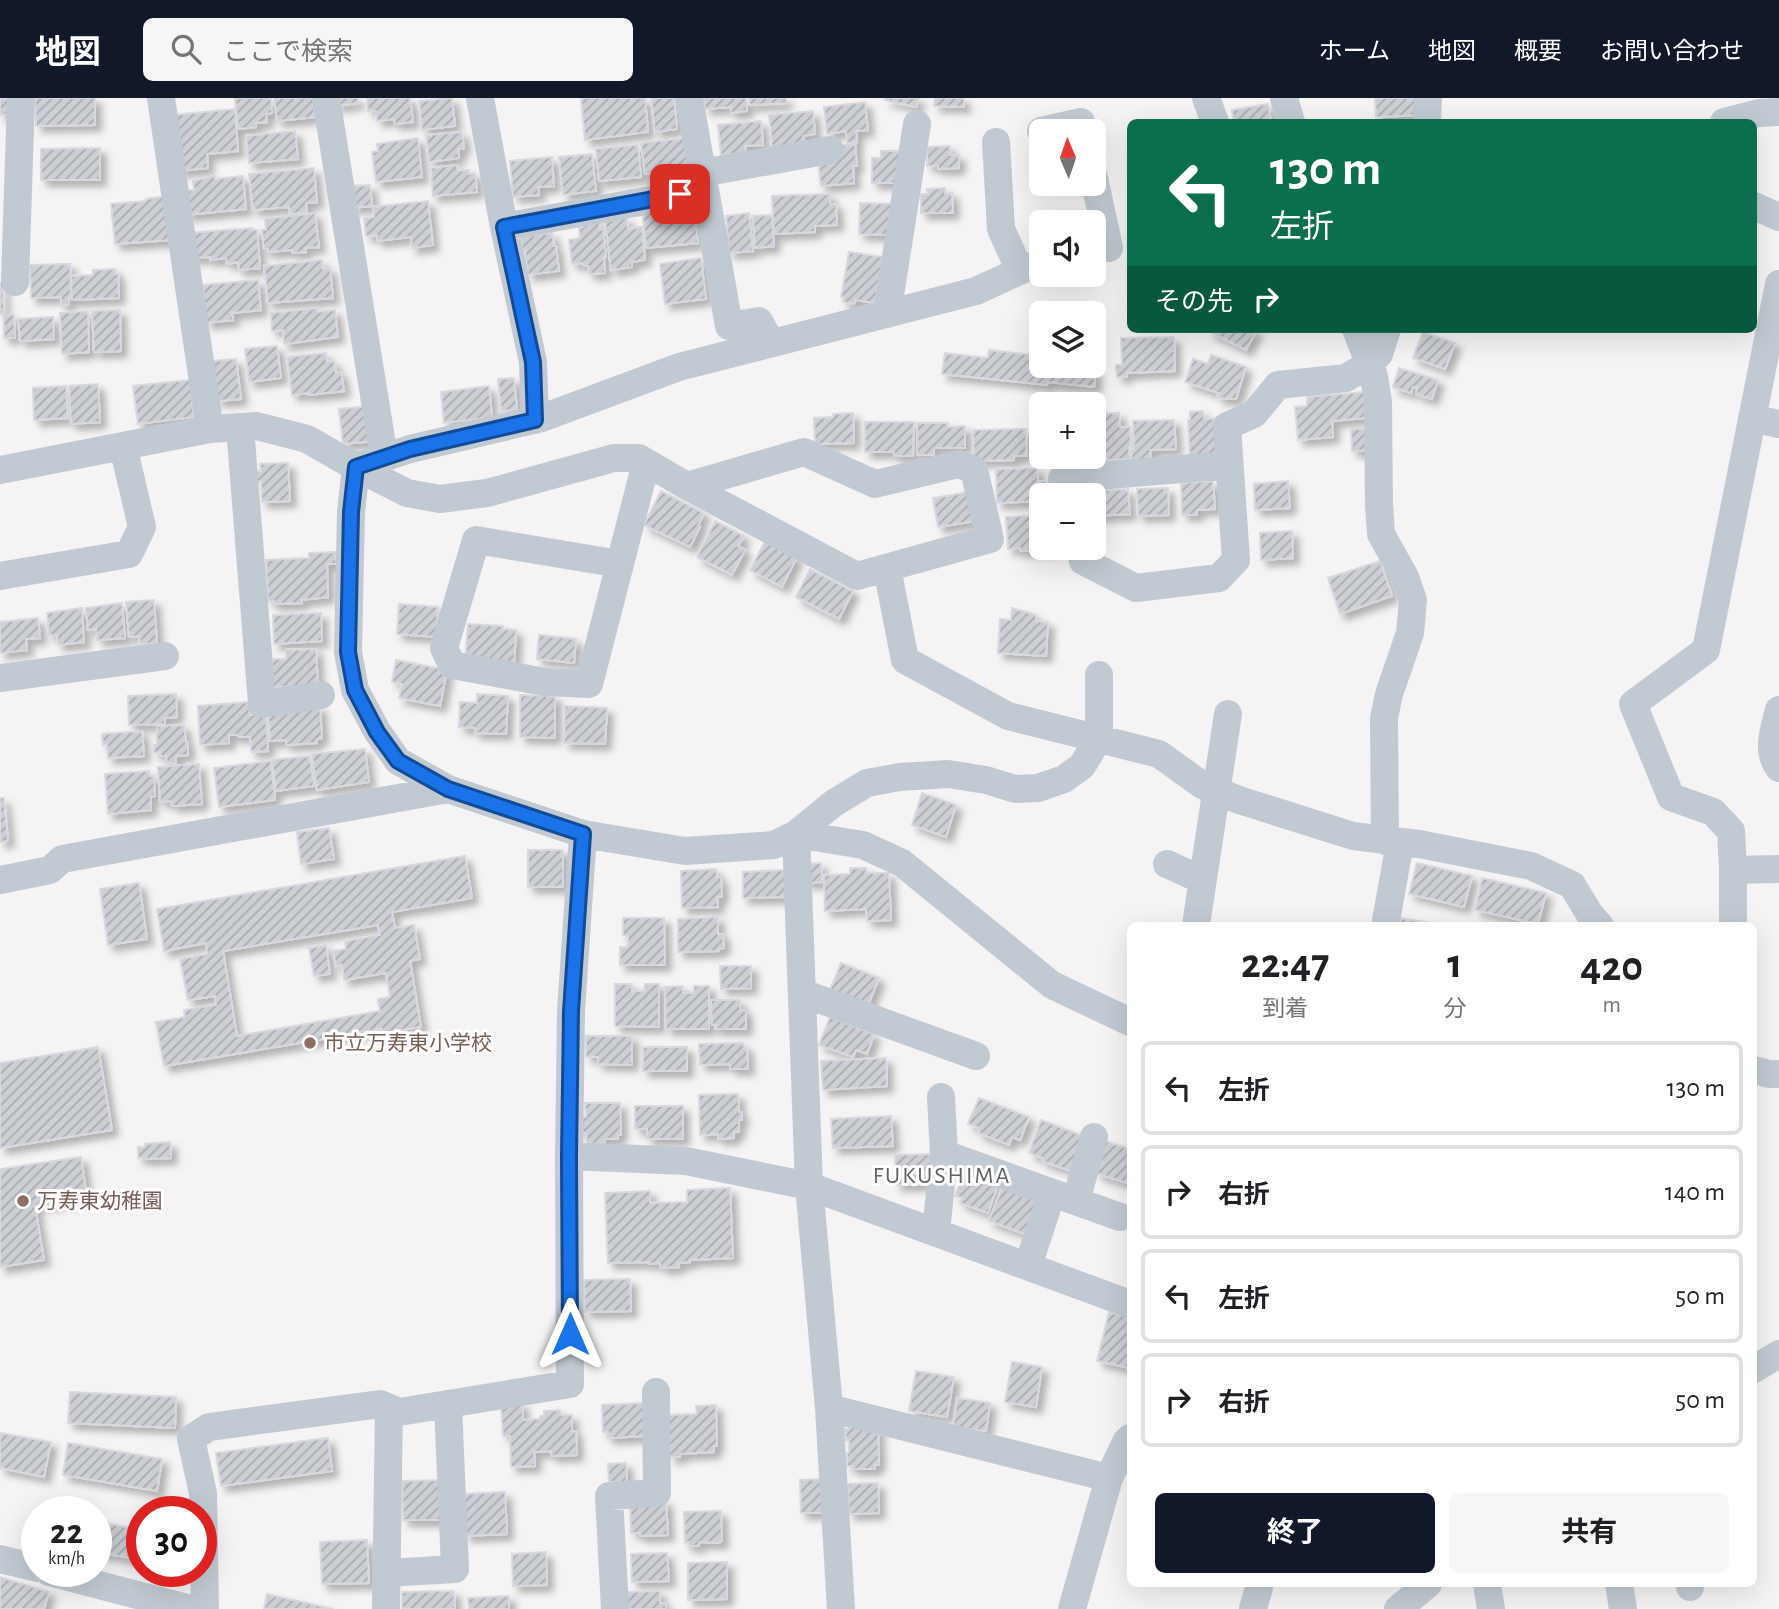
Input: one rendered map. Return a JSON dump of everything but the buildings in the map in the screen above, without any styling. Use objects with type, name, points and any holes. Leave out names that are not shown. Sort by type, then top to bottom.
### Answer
[{"type":"street","points":[[15,282],[21,98]]},
{"type":"street","points":[[161,98],[210,429]]},
{"type":"street","points":[[326,98],[384,457]]},
{"type":"street","points":[[480,98],[533,362],[535,420]]},
{"type":"street","points":[[689,98],[729,326],[759,321],[771,343]]},
{"type":"street","points":[[1206,98],[1213,119]]},
{"type":"street","points":[[1284,98],[1290,119]]},
{"type":"street","points":[[1427,119],[1429,98]]},
{"type":"street","points":[[1733,119],[1764,108]]},
{"type":"street","points":[[887,314],[917,124]]},
{"type":"street","points":[[996,142],[1001,229],[1029,264]]},
{"type":"street","points":[[504,227],[830,150]]},
{"type":"street","points":[[1099,196],[1111,248]]},
{"type":"street","points":[[1757,207],[1779,217]]},
{"type":"street","points":[[356,467],[410,449],[535,420],[679,367],[976,291],[1029,268]]},
{"type":"street","points":[[1733,922],[1731,831],[1713,812],[1671,797],[1633,704],[1706,650],[1766,421],[1779,284]]},
{"type":"street","points":[[1357,333],[1374,376],[1378,402],[1381,534],[1405,577],[1413,600],[1410,633],[1389,694],[1384,718],[1392,841],[1385,922]]},
{"type":"street","points":[[1083,560],[1136,588],[1219,578],[1236,560],[1227,426],[1254,414],[1278,385],[1346,378],[1369,364],[1379,354],[1386,333]]},
{"type":"street","points":[[0,470],[210,429],[257,426],[307,439],[407,493],[440,499],[487,493],[614,458],[639,458],[687,486],[857,576],[990,539],[974,470],[959,464],[875,484],[804,452],[687,486]]},
{"type":"street","points":[[240,427],[262,704],[321,695]]},
{"type":"street","points":[[0,576],[129,554],[142,527],[123,446]]},
{"type":"street","points":[[620,564],[476,540],[444,648],[452,665],[545,682],[589,684],[620,564],[646,463]]},
{"type":"street","points":[[1064,483],[1062,479],[1229,465]]},
{"type":"street","points":[[356,467],[351,512],[348,652],[355,690],[377,732],[398,761],[448,789],[583,834],[685,851],[774,845],[796,834],[834,803],[867,783],[900,776],[948,774],[986,780],[1015,789],[1038,788],[1064,779],[1082,766],[1099,737],[1099,676]]},
{"type":"street","points":[[887,568],[905,660],[1008,716],[1159,754],[1202,785],[1215,791],[1353,836],[1419,844],[1531,866],[1572,886],[1597,922]]},
{"type":"street","points":[[0,678],[165,656]]},
{"type":"street","points":[[1779,710],[1771,743],[1776,766],[1779,768]]},
{"type":"street","points":[[1196,922],[1228,714]]},
{"type":"street","points":[[0,880],[50,870],[62,859],[448,789]]},
{"type":"street","points":[[205,1609],[203,1493],[191,1439],[209,1427],[380,1404],[399,1412],[570,1384],[571,1011],[583,834]]},
{"type":"street","points":[[796,834],[809,1186],[829,1408],[841,1609]]},
{"type":"street","points":[[796,834],[863,845],[902,863],[1052,985],[1127,1021]]},
{"type":"street","points":[[1167,864],[1202,880]]},
{"type":"street","points":[[1733,870],[1779,869]]},
{"type":"street","points":[[802,993],[976,1056]]},
{"type":"street","points":[[1757,1071],[1779,1074]]},
{"type":"street","points":[[936,1233],[944,1154],[941,1097]]},
{"type":"street","points":[[1028,1266],[1094,1137]]},
{"type":"street","points":[[944,1154],[1120,1217]]},
{"type":"street","points":[[569,1156],[686,1161],[809,1186],[1127,1303]]},
{"type":"street","points":[[1757,1368],[1779,1353]]},
{"type":"street","points":[[615,1609],[609,1496],[657,1493],[656,1392]]},
{"type":"street","points":[[386,1573],[455,1570],[448,1404]]},
{"type":"street","points":[[386,1609],[389,1408]]},
{"type":"street","points":[[829,1408],[1110,1478]]},
{"type":"street","points":[[1072,1609],[1110,1478],[1127,1442]]},
{"type":"street","points":[[0,1559],[21,1564]]},
{"type":"street","points":[[107,1587],[191,1609]]},
{"type":"street","points":[[1253,1609],[1259,1587]]},
{"type":"street","points":[[1398,1609],[1424,1587]]},
{"type":"street","points":[[1487,1587],[1491,1609]]},
{"type":"street","points":[[1619,1587],[1623,1609]]},
{"type":"place","name":"市立万寿東小学校","points":[[310,1043]]},
{"type":"place","name":"万寿東幼稚園","points":[[23,1201]]},
{"type":"district","name":"FUKUSHIMA","points":[[942,1176]]},
{"type":"route","points":[[570,1334],[571,1011],[583,834],[448,789],[398,761],[377,732],[355,690],[348,652],[351,512],[356,467],[410,449],[535,420],[533,362],[504,227],[680,194]]}]
